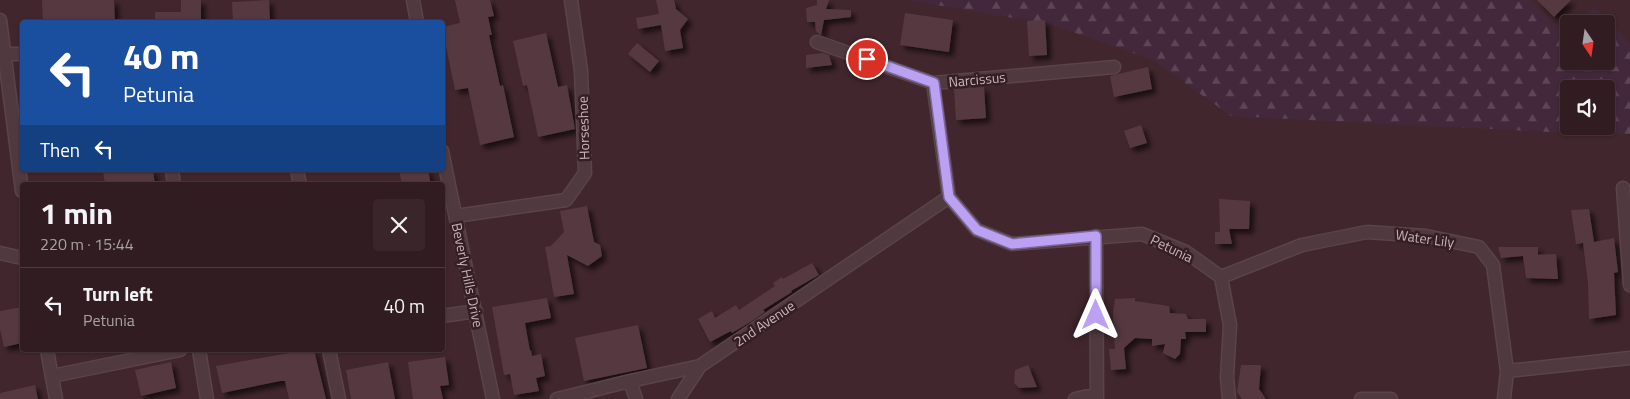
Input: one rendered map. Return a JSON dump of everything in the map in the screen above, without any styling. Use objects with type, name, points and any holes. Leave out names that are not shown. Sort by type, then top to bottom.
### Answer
[{"type":"street","points":[[413,0],[417,20]]},
{"type":"street","name":"Horseshoe","points":[[456,216],[566,200],[585,173],[581,71],[571,0]]},
{"type":"street","points":[[0,20],[2,54],[21,182]]},
{"type":"street","name":"Narcissus","points":[[817,42],[934,83],[1114,67]]},
{"type":"street","points":[[2,54],[20,54]]},
{"type":"street","points":[[934,83],[949,197]]},
{"type":"street","name":"Beverly Hills Drive","points":[[445,165],[493,399]]},
{"type":"street","points":[[1623,188],[1630,285]]},
{"type":"street","name":"Petunia","points":[[949,197],[977,230],[1012,244],[1096,236],[1142,234],[1186,252],[1221,277]]},
{"type":"street","name":"2nd Avenue","points":[[557,399],[700,366],[949,197]]},
{"type":"street","name":"Water Lily","points":[[1221,277],[1302,245],[1367,232],[1426,236],[1479,247],[1493,265],[1507,371],[1504,399]]},
{"type":"street","points":[[1075,399],[1097,397],[1096,236]]},
{"type":"street","points":[[0,253],[20,258]]},
{"type":"street","points":[[1221,277],[1230,325],[1227,377],[1230,399]]},
{"type":"street","points":[[445,316],[476,312]]},
{"type":"street","points":[[47,352],[56,399]]},
{"type":"street","points":[[52,376],[170,352]]},
{"type":"street","points":[[199,352],[207,399]]},
{"type":"street","points":[[330,352],[339,399]]},
{"type":"street","points":[[1507,371],[1630,358]]},
{"type":"street","points":[[678,399],[700,366]]},
{"type":"street","points":[[630,381],[636,399]]},
{"type":"street","points":[[1361,399],[1391,399]]},
{"type":"green space","points":[[907,0],[1530,0],[1560,29],[1560,70],[1615,70],[1615,28],[1630,43],[1630,134],[1615,134],[1615,80],[1560,80],[1560,132],[1231,116],[1153,60],[1050,24]]},
{"type":"green space","points":[[1594,7],[1602,15],[1586,15]]},
{"type":"building","points":[[42,0],[114,0],[115,20],[43,20]]},
{"type":"building","points":[[181,0],[201,0],[201,20],[155,20],[155,12],[181,12]]},
{"type":"building","points":[[269,0],[270,20],[233,20],[232,2]]},
{"type":"building","points":[[455,0],[490,0],[494,16],[488,17],[492,35],[489,35],[500,86],[503,85],[514,137],[480,145],[468,88],[455,90],[445,42],[445,26],[460,23]]},
{"type":"building","points":[[656,0],[674,0],[676,9],[688,19],[680,30],[683,48],[665,51],[661,25],[638,29],[636,18],[659,14]]},
{"type":"building","points":[[817,0],[829,0],[826,9],[851,10],[851,17],[824,20],[821,35],[819,34],[816,31],[815,22],[807,22],[806,8],[817,5]]},
{"type":"building","points":[[1537,0],[1571,0],[1554,17]]},
{"type":"building","points":[[905,13],[953,20],[949,52],[900,45]]},
{"type":"building","points":[[1045,20],[1047,55],[1029,56],[1027,21]]},
{"type":"building","points":[[546,33],[558,87],[567,85],[575,129],[538,137],[527,85],[523,86],[513,41]]},
{"type":"building","points":[[637,43],[659,61],[650,72],[628,54]]},
{"type":"building","points":[[823,53],[829,55],[832,65],[806,68],[806,55]]},
{"type":"building","points":[[1148,67],[1152,89],[1114,97],[1110,76]]},
{"type":"building","points":[[984,87],[986,118],[956,120],[954,89]]},
{"type":"building","points":[[1141,125],[1147,143],[1130,148],[1124,131]]},
{"type":"building","points":[[103,172],[153,172],[155,182],[105,182]]},
{"type":"building","points":[[399,172],[428,172],[430,182],[401,182]]},
{"type":"building","points":[[1219,199],[1250,201],[1249,229],[1229,229],[1232,244],[1215,244],[1215,232],[1220,232]]},
{"type":"building","points":[[587,206],[594,242],[600,245],[602,256],[588,266],[567,255],[574,294],[554,297],[545,247],[551,246],[564,232],[560,211]]},
{"type":"building","points":[[1589,209],[1594,242],[1614,238],[1618,272],[1614,273],[1616,315],[1589,319],[1588,283],[1583,243],[1576,244],[1571,210]]},
{"type":"building","points":[[1498,247],[1538,247],[1538,255],[1556,254],[1558,279],[1526,278],[1523,256],[1501,258]]},
{"type":"building","points":[[812,263],[819,275],[763,310],[765,312],[752,321],[732,333],[731,331],[710,342],[698,319],[712,311],[715,318],[736,305],[739,310],[775,286],[773,283],[782,277],[783,279]]},
{"type":"building","points":[[547,298],[551,318],[525,323],[530,351],[532,356],[541,354],[545,376],[536,378],[539,391],[514,395],[510,374],[504,375],[492,307]]},
{"type":"building","points":[[1135,298],[1135,301],[1169,306],[1170,313],[1186,314],[1188,319],[1206,319],[1206,332],[1185,332],[1186,339],[1181,339],[1180,354],[1175,359],[1163,353],[1165,344],[1152,346],[1152,339],[1135,338],[1124,348],[1126,369],[1111,370],[1109,349],[1115,349],[1113,313],[1115,299]]},
{"type":"building","points":[[20,307],[20,343],[4,347],[0,329],[0,311]]},
{"type":"building","points":[[638,325],[647,368],[584,381],[575,338]]},
{"type":"building","points":[[295,352],[314,352],[326,399],[289,399],[285,381],[222,393],[216,366]]},
{"type":"building","points":[[445,357],[449,385],[440,386],[443,399],[413,399],[408,362]]},
{"type":"building","points":[[171,362],[176,388],[141,396],[135,370]]},
{"type":"building","points":[[388,362],[395,399],[351,399],[346,370]]},
{"type":"building","points":[[1028,365],[1037,387],[1019,388],[1014,383],[1015,370]]},
{"type":"building","points":[[1241,365],[1261,365],[1259,389],[1266,399],[1242,399],[1237,392]]},
{"type":"building","points":[[35,385],[38,399],[0,399],[0,393]]},
{"type":"route","points":[[867,59],[934,83],[949,197],[977,230],[1012,244],[1096,236],[1096,315]]}]
